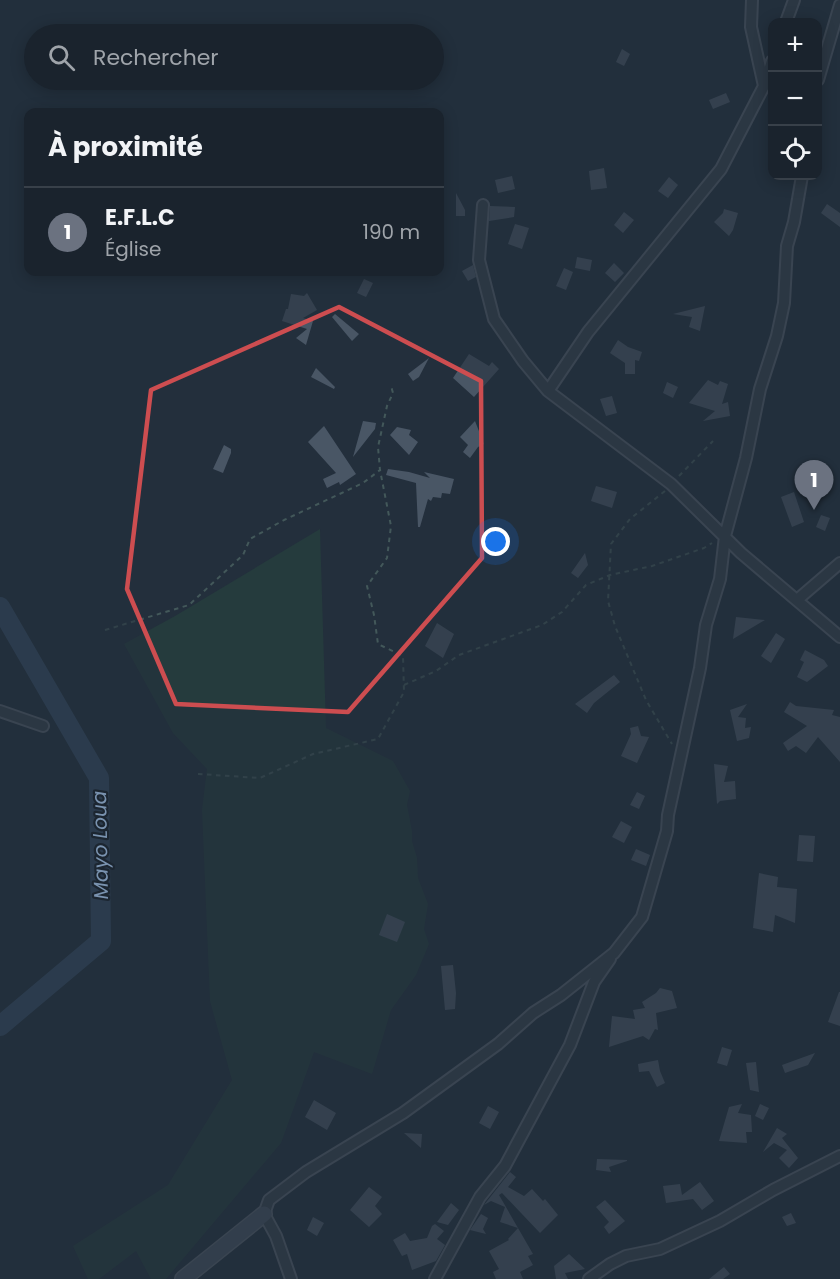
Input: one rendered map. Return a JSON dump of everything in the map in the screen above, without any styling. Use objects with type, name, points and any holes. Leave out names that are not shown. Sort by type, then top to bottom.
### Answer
[{"type":"main road","points":[[183,1279],[264,1214]]},
{"type":"street","points":[[752,0],[751,27],[764,86]]},
{"type":"street","points":[[787,18],[794,0]]},
{"type":"street","points":[[820,72],[840,5]]},
{"type":"street","points":[[548,391],[588,332],[721,169],[764,86],[768,72]]},
{"type":"street","points":[[435,1279],[480,1197],[505,1166],[570,1045],[594,982],[642,917],[667,831],[700,668],[706,625],[720,579],[725,536],[746,458],[760,389],[777,336],[784,303],[787,246],[801,180]]},
{"type":"street","points":[[483,205],[479,260],[494,319],[523,361],[548,391],[671,484],[741,553],[840,637]]},
{"type":"street","points":[[797,600],[840,563]]},
{"type":"street","points":[[0,711],[44,726]]},
{"type":"street","points":[[291,1279],[276,1236],[264,1214],[269,1200],[306,1172],[403,1113],[498,1044],[533,1013],[561,995],[614,953]]},
{"type":"street","points":[[589,1279],[626,1256],[660,1249],[720,1221],[773,1190],[840,1156]]},
{"type":"path","points":[[198,774],[260,778],[313,754],[378,739],[404,692],[403,656],[378,644],[367,586],[387,558],[391,526],[378,447],[387,406],[393,393],[391,386]]},
{"type":"path","points":[[681,761],[646,700],[615,626],[608,602],[611,543],[630,519],[663,494],[713,441]]},
{"type":"path","points":[[105,630],[189,605],[243,555],[250,539],[284,520],[363,483],[380,470]]},
{"type":"path","points":[[404,685],[436,670],[459,655],[542,625],[562,612],[586,585],[610,574],[652,566],[704,548],[725,536]]},
{"type":"highlighted area","points":[[339,307],[481,381],[482,558],[348,712],[176,704],[127,589],[151,390]]},
{"type":"green space","points":[[320,529],[326,728],[393,761],[410,791],[407,805],[417,858],[418,878],[428,904],[424,929],[429,944],[416,975],[391,1010],[372,1074],[314,1052],[281,1143],[166,1279],[151,1279],[136,1251],[99,1279],[88,1279],[73,1246],[168,1185],[232,1080],[210,1001],[202,810],[207,769],[173,733],[124,644]]},
{"type":"building","points":[[622,49],[630,54],[624,66],[616,62]]},
{"type":"building","points":[[726,93],[730,102],[713,109],[709,100]]},
{"type":"building","points":[[604,168],[607,188],[591,190],[589,171]]},
{"type":"building","points":[[512,176],[515,189],[498,193],[495,180]]},
{"type":"building","points":[[669,177],[678,185],[668,198],[658,191]]},
{"type":"building","points":[[456,193],[465,210],[465,216],[456,216]]},
{"type":"building","points":[[827,204],[840,213],[840,227],[821,213]]},
{"type":"building","points":[[490,206],[515,207],[514,217],[489,221]]},
{"type":"building","points":[[724,209],[738,213],[729,236],[714,222]]},
{"type":"building","points":[[624,212],[634,220],[623,233],[614,225]]},
{"type":"building","points":[[515,224],[529,228],[522,249],[508,244]]},
{"type":"building","points":[[577,257],[592,260],[590,271],[575,268]]},
{"type":"building","points":[[614,263],[624,273],[615,282],[605,273]]},
{"type":"building","points":[[473,265],[476,277],[468,281],[462,271]]},
{"type":"building","points":[[564,268],[573,272],[566,290],[556,286]]},
{"type":"building","points":[[364,279],[373,283],[366,297],[357,293]]},
{"type":"building","points":[[307,293],[317,310],[303,318],[313,321],[306,345],[296,338],[307,329],[282,321],[288,309],[291,294],[304,296]]},
{"type":"building","points":[[705,306],[700,331],[689,327],[692,317],[673,314]]},
{"type":"building","points":[[335,314],[359,334],[352,341],[332,317]]},
{"type":"building","points":[[618,340],[642,352],[639,361],[635,360],[635,374],[625,374],[625,363],[610,353]]},
{"type":"building","points":[[469,354],[489,366],[492,362],[499,369],[474,397],[453,378]]},
{"type":"building","points":[[429,358],[419,377],[413,381],[408,374]]},
{"type":"building","points":[[316,368],[335,387],[334,389],[311,377]]},
{"type":"building","points":[[708,380],[718,385],[720,381],[728,384],[722,404],[728,402],[730,416],[703,421],[715,411],[689,403]]},
{"type":"building","points":[[667,382],[678,387],[673,398],[663,393]]},
{"type":"building","points":[[612,396],[617,413],[606,416],[600,399]]},
{"type":"building","points":[[363,421],[376,423],[375,429],[353,457]]},
{"type":"building","points":[[475,421],[484,444],[478,447],[470,458],[463,452],[468,445],[460,437]]},
{"type":"building","points":[[324,426],[356,474],[340,485],[339,482],[327,488],[323,479],[336,473],[308,442]]},
{"type":"building","points":[[397,427],[411,430],[409,435],[418,442],[409,455],[390,435]]},
{"type":"building","points":[[224,445],[231,449],[231,453],[223,473],[213,469]]},
{"type":"building","points":[[388,469],[430,478],[424,472],[454,479],[450,494],[442,493],[441,498],[433,497],[431,501],[428,499],[420,527],[418,527],[416,483],[386,475]]},
{"type":"building","points":[[596,486],[617,492],[612,508],[591,501]]},
{"type":"building","points":[[794,492],[804,522],[792,527],[781,497]]},
{"type":"building","points":[[821,515],[830,518],[825,531],[816,527]]},
{"type":"building","points":[[585,553],[588,565],[578,578],[571,573]]},
{"type":"building","points":[[736,617],[765,620],[733,639]]},
{"type":"building","points":[[437,623],[454,634],[443,658],[425,646]]},
{"type":"building","points":[[776,633],[785,639],[771,663],[761,656]]},
{"type":"building","points":[[805,650],[824,660],[828,666],[807,682],[797,677],[804,662],[800,660]]},
{"type":"building","points":[[614,675],[620,682],[594,703],[587,713],[575,704]]},
{"type":"building","points":[[790,702],[796,706],[834,710],[832,715],[840,717],[840,762],[818,737],[806,753],[796,746],[788,751],[783,743],[807,726],[784,712]]},
{"type":"building","points":[[747,704],[738,717],[746,718],[745,728],[751,727],[749,738],[737,741],[730,710]]},
{"type":"building","points":[[638,726],[641,736],[649,737],[637,763],[621,756],[631,734],[630,728]]},
{"type":"building","points":[[714,764],[728,766],[724,782],[735,781],[736,799],[720,801],[717,804]]},
{"type":"building","points":[[637,792],[645,796],[639,809],[630,805]]},
{"type":"building","points":[[621,821],[632,827],[624,843],[612,837]]},
{"type":"building","points":[[799,835],[815,836],[813,862],[797,861]]},
{"type":"building","points":[[636,849],[650,855],[646,866],[631,860]]},
{"type":"building","points":[[759,873],[778,877],[777,887],[797,889],[795,923],[775,915],[773,932],[753,928]]},
{"type":"building","points":[[387,914],[405,922],[397,942],[379,935]]},
{"type":"building","points":[[453,965],[455,1009],[445,1010],[441,966]]},
{"type":"building","points":[[660,988],[672,991],[677,1008],[656,1013],[658,1030],[655,1029],[649,1040],[643,1036],[609,1047],[612,1016],[635,1019],[633,1010],[645,1008],[642,1002]]},
{"type":"building","points":[[840,992],[840,1026],[828,1022]]},
{"type":"building","points":[[722,1047],[732,1050],[727,1066],[717,1063]]},
{"type":"building","points":[[815,1053],[808,1065],[785,1073],[782,1065]]},
{"type":"building","points":[[658,1060],[665,1083],[657,1087],[649,1071],[639,1072],[638,1064]]},
{"type":"building","points":[[756,1062],[759,1092],[750,1090],[746,1063]]},
{"type":"building","points":[[314,1100],[336,1113],[327,1130],[305,1117]]},
{"type":"building","points":[[742,1104],[738,1113],[751,1115],[752,1132],[746,1132],[747,1143],[719,1141],[729,1107]]},
{"type":"building","points":[[760,1104],[769,1108],[763,1120],[755,1116]]},
{"type":"building","points":[[488,1106],[499,1112],[490,1129],[479,1123]]},
{"type":"building","points":[[777,1128],[787,1134],[782,1138],[798,1158],[789,1168],[779,1158],[787,1150],[774,1143],[763,1152]]},
{"type":"building","points":[[404,1133],[422,1134],[421,1148]]},
{"type":"building","points":[[597,1159],[627,1161],[609,1167],[611,1172],[596,1170]]},
{"type":"building","points":[[510,1172],[516,1177],[508,1187],[524,1196],[532,1189],[543,1201],[545,1199],[558,1215],[540,1233],[502,1193],[499,1195],[518,1228],[500,1222],[505,1207],[491,1201],[484,1205]]},
{"type":"building","points":[[700,1182],[714,1201],[702,1210],[693,1199],[666,1203],[663,1186],[680,1184],[682,1195]]},
{"type":"building","points":[[369,1187],[382,1197],[375,1206],[382,1214],[369,1227],[350,1210]]},
{"type":"building","points":[[605,1200],[625,1221],[609,1234],[604,1227],[609,1222],[596,1207]]},
{"type":"building","points":[[451,1203],[459,1210],[448,1225],[437,1222]]},
{"type":"building","points":[[791,1213],[796,1223],[787,1226],[782,1217]]},
{"type":"building","points":[[481,1214],[488,1218],[483,1229],[486,1234],[470,1230]]},
{"type":"building","points":[[313,1217],[324,1223],[317,1236],[307,1230]]},
{"type":"building","points":[[435,1224],[444,1231],[437,1239],[445,1245],[436,1261],[412,1270],[407,1254],[402,1256],[393,1240],[405,1233],[410,1241],[427,1238]]},
{"type":"building","points":[[518,1228],[533,1254],[528,1256],[533,1265],[520,1272],[523,1279],[496,1279],[493,1272],[499,1269],[489,1251],[509,1240]]},
{"type":"building","points":[[569,1254],[585,1269],[565,1273],[568,1279],[556,1279],[554,1266]]},
{"type":"building","points":[[724,1267],[730,1274],[723,1279],[709,1279]]},
{"type":"waterway","name":"Mayo Loua","points":[[0,607],[99,778],[101,941],[0,1026]]},
{"type":"place","name":"E.F.L.C","points":[[814,510]]}]
